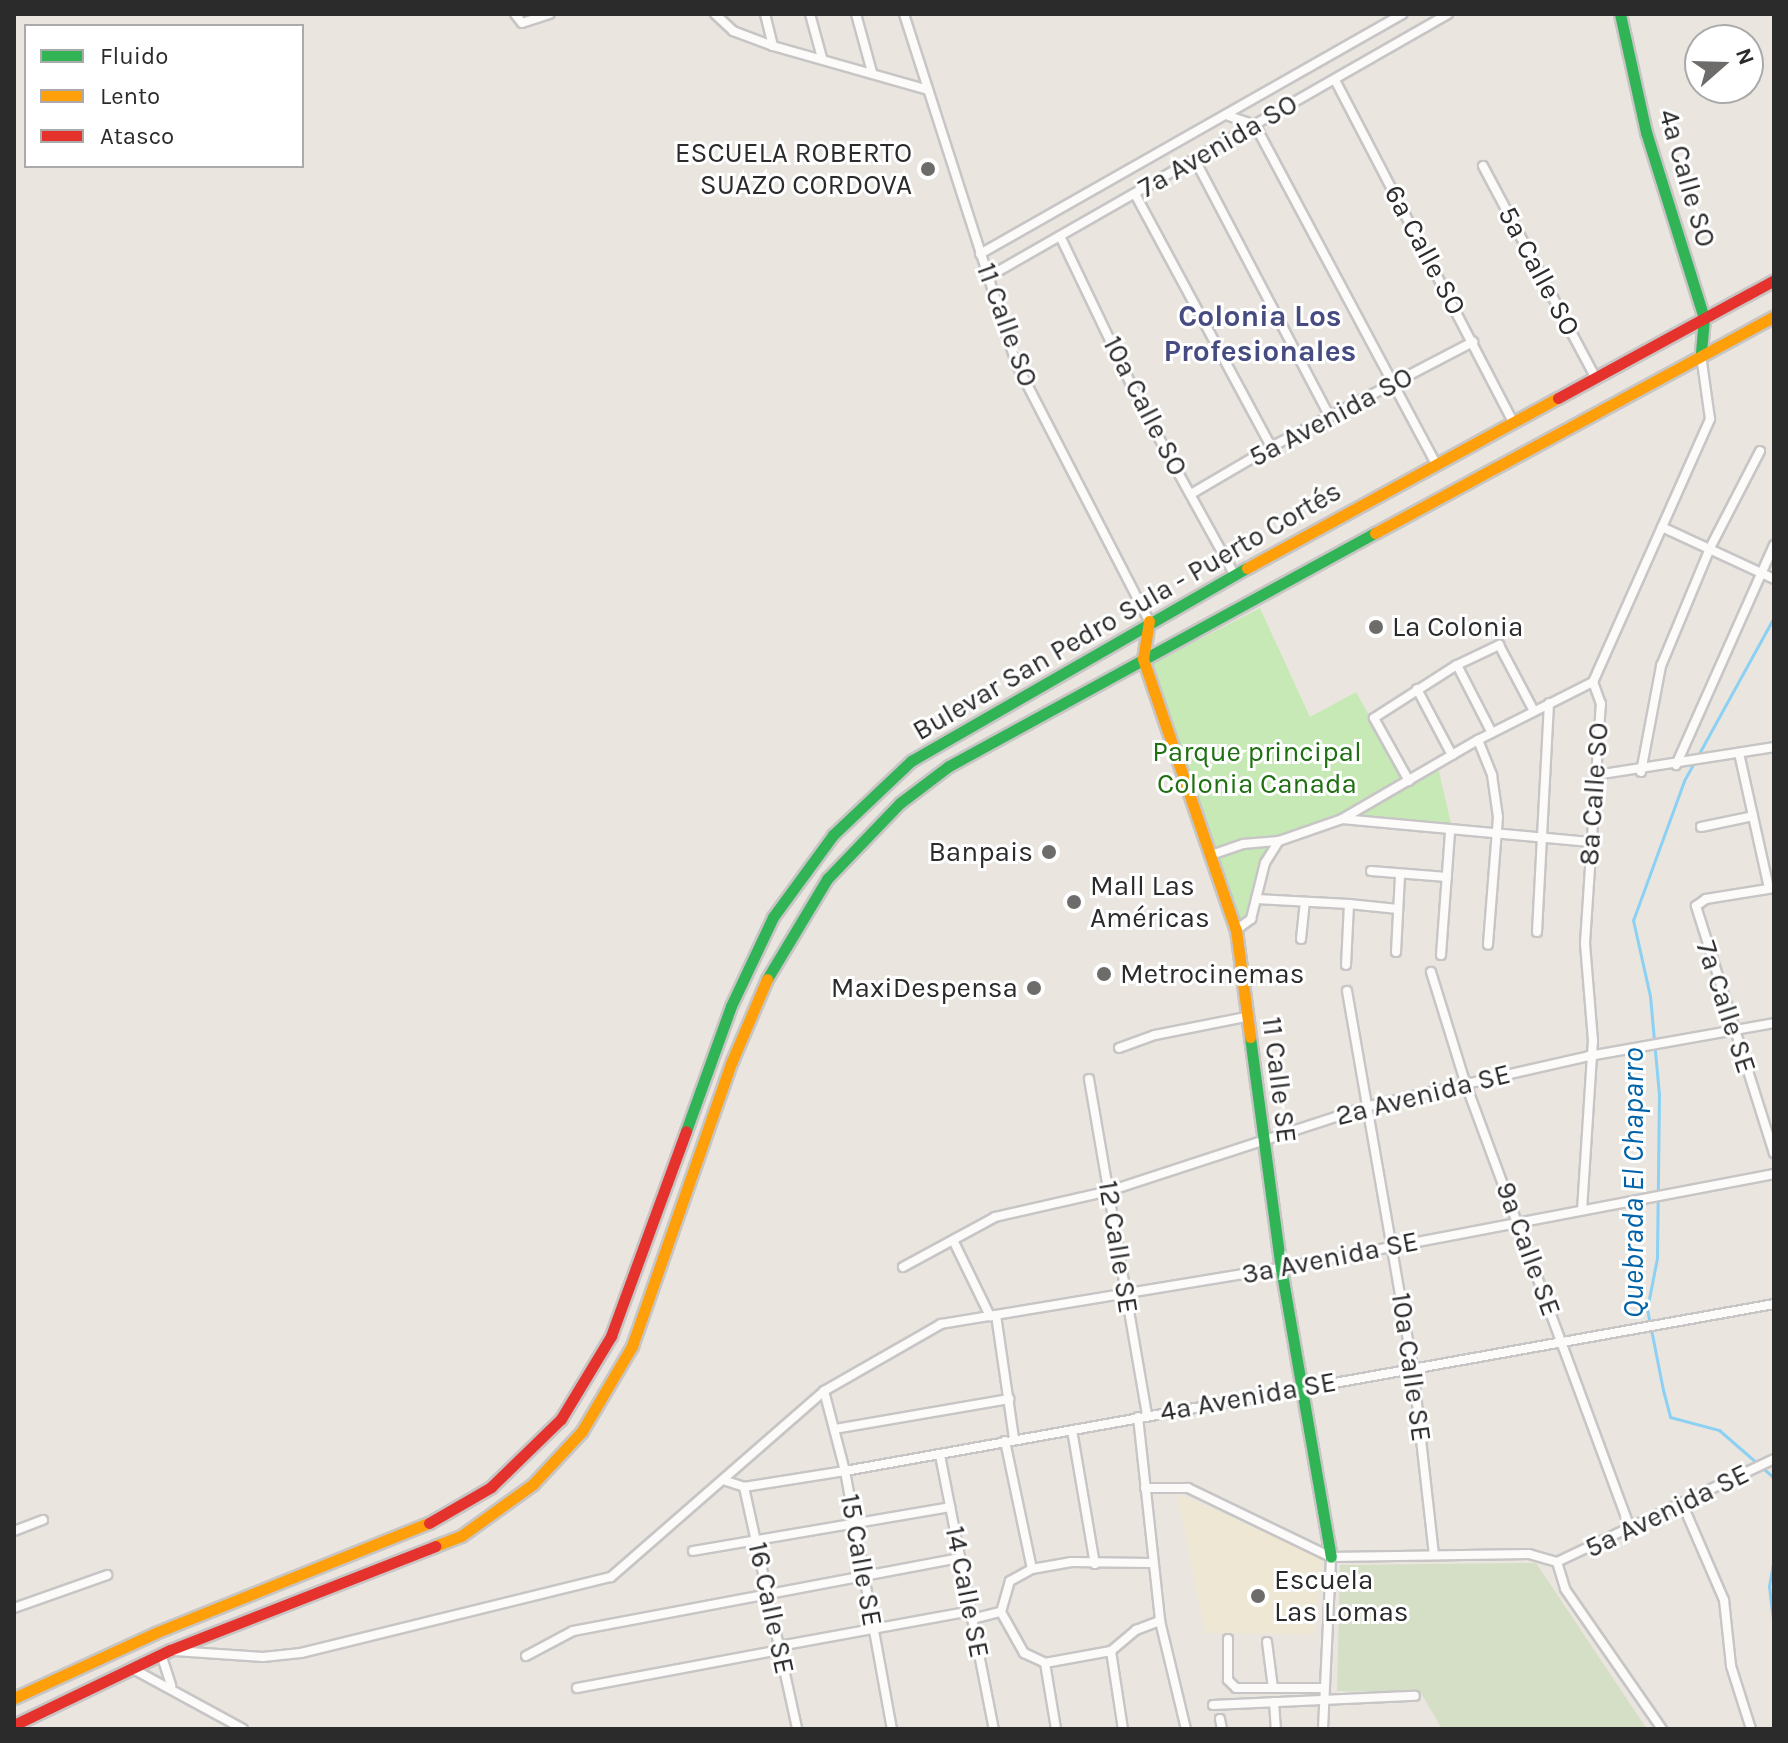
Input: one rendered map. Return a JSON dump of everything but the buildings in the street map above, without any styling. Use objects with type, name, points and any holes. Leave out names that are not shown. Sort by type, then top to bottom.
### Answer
[{"type":"main road","name":"4a Calle SO","points":[[1620,14],[1646,132],[1704,318],[1701,355]]},
{"type":"main road","name":"Bulevar San Pedro Sula - Puerto Cortés","points":[[15,1695],[155,1633],[452,1514],[520,1461],[561,1419],[611,1336],[731,1006],[773,917],[799,877],[833,835],[922,753],[1149,621],[1774,280]]},
{"type":"main road","name":"Bulevar San Pedro Sula - Puerto Cortés","points":[[14,1725],[166,1652],[461,1536],[533,1484],[582,1431],[632,1346],[732,1061],[773,965],[806,907],[850,852],[924,785],[1143,659],[1774,316]]},
{"type":"main road","name":"11 Calle SE","points":[[1149,621],[1143,659],[1236,930],[1281,1268],[1331,1557]]},
{"type":"street","points":[[515,14],[522,23],[550,14]]},
{"type":"street","points":[[715,14],[733,31],[773,46],[928,90]]},
{"type":"street","points":[[765,14],[773,46]]},
{"type":"street","points":[[810,14],[822,58]]},
{"type":"street","points":[[856,14],[872,72]]},
{"type":"street","name":"11 Calle SO","points":[[904,14],[1017,365],[1149,621]]},
{"type":"street","name":"7a Avenida SO","points":[[980,254],[1403,14]]},
{"type":"street","name":"7a Avenida SO","points":[[988,277],[1448,14]]},
{"type":"street","name":"6a Calle SO","points":[[1335,80],[1513,422]]},
{"type":"street","points":[[1226,115],[1255,125],[1436,464]]},
{"type":"street","points":[[1195,160],[1329,415]]},
{"type":"street","name":"5a Calle SO","points":[[1483,166],[1595,377]]},
{"type":"street","points":[[1135,194],[1271,447]]},
{"type":"street","name":"10a Calle SO","points":[[1060,236],[1143,409],[1234,574]]},
{"type":"street","name":"5a Avenida SO","points":[[1191,494],[1329,415],[1473,342]]},
{"type":"street","name":"8a Calle SO","points":[[1582,1210],[1593,1017],[1585,943],[1601,704],[1593,682],[1710,419],[1701,355]]},
{"type":"street","points":[[1641,772],[1661,666],[1710,548],[1760,451]]},
{"type":"street","points":[[1662,527],[1774,579]]},
{"type":"street","points":[[1677,765],[1774,545]]},
{"type":"street","points":[[1409,781],[1374,718],[1457,665],[1499,645],[1534,711]]},
{"type":"street","points":[[1457,665],[1492,733]]},
{"type":"street","points":[[1211,855],[1243,844],[1279,841],[1342,819],[1478,740],[1593,682]]},
{"type":"street","points":[[1417,689],[1452,755]]},
{"type":"street","points":[[1537,932],[1549,703]]},
{"type":"street","points":[[1478,740],[1492,775],[1497,835],[1488,945]]},
{"type":"street","points":[[1596,775],[1641,772],[1774,747]]},
{"type":"street","points":[[1739,753],[1772,888]]},
{"type":"street","points":[[1701,827],[1753,816]]},
{"type":"street","points":[[1342,819],[1450,833],[1590,842]]},
{"type":"street","points":[[1441,955],[1450,833]]},
{"type":"street","points":[[1236,930],[1251,919],[1265,863],[1279,841]]},
{"type":"street","points":[[1371,871],[1400,876],[1447,877]]},
{"type":"street","points":[[1396,952],[1400,876]]},
{"type":"street","name":"7a Calle SE","points":[[1772,888],[1706,899],[1696,906],[1732,1031],[1774,1153]]},
{"type":"street","points":[[1256,899],[1398,909]]},
{"type":"street","points":[[1301,939],[1305,902]]},
{"type":"street","points":[[1346,965],[1349,904]]},
{"type":"street","name":"9a Calle SE","points":[[1431,972],[1465,1082],[1629,1526]]},
{"type":"street","name":"10a Calle SE","points":[[1347,991],[1413,1368],[1434,1554]]},
{"type":"street","points":[[1119,1048],[1155,1035],[1246,1017]]},
{"type":"street","name":"2a Avenida SE","points":[[903,1267],[995,1217],[1109,1191],[1262,1137],[1369,1106],[1589,1056],[1774,1023]]},
{"type":"street","name":"12 Calle SE","points":[[1089,1079],[1126,1294],[1143,1416],[1151,1563],[1160,1621],[1186,1729]]},
{"type":"street","name":"3a Avenida SE","points":[[824,1391],[941,1324],[1281,1268],[1774,1174]]},
{"type":"street","points":[[953,1240],[993,1316],[1009,1399],[1010,1440],[1032,1569]]},
{"type":"street","name":"4a Avenida SE","points":[[723,1480],[744,1487],[845,1471],[1774,1304]]},
{"type":"street","points":[[171,1685],[166,1652],[263,1657],[301,1653],[611,1577],[824,1391]]},
{"type":"street","name":"15 Calle SE","points":[[824,1391],[845,1471],[892,1729]]},
{"type":"street","points":[[835,1429],[1009,1399]]},
{"type":"street","points":[[1072,1430],[1095,1564]]},
{"type":"street","name":"14 Calle SE","points":[[940,1455],[994,1729]]},
{"type":"street","name":"5a Avenida SE","points":[[1145,1488],[1188,1488],[1331,1557],[1529,1554],[1557,1562],[1590,1550],[1629,1526],[1774,1459]]},
{"type":"street","name":"16 Calle SE","points":[[744,1487],[797,1729]]},
{"type":"street","points":[[1682,1503],[1724,1600],[1731,1666],[1751,1729]]},
{"type":"street","points":[[693,1551],[950,1507]]},
{"type":"street","points":[[14,1531],[43,1520]]},
{"type":"street","points":[[1323,1729],[1331,1557]]},
{"type":"street","points":[[526,1656],[573,1631],[767,1597],[960,1558]]},
{"type":"street","points":[[1557,1562],[1565,1589],[1662,1729]]},
{"type":"street","points":[[1151,1563],[1032,1569],[1010,1581],[1001,1612],[1024,1653],[1045,1663],[1111,1651],[1136,1630],[1160,1621]]},
{"type":"street","points":[[14,1608],[107,1575]]},
{"type":"street","points":[[577,1688],[874,1629],[1001,1612]]},
{"type":"street","points":[[1228,1639],[1229,1684],[1323,1688]]},
{"type":"street","points":[[1267,1642],[1273,1688]]},
{"type":"street","points":[[1111,1651],[1123,1729]]},
{"type":"street","points":[[1045,1663],[1056,1729]]},
{"type":"street","points":[[131,1667],[171,1685],[193,1706],[243,1729]]},
{"type":"street","points":[[1213,1705],[1415,1696]]},
{"type":"street","points":[[1274,1702],[1276,1729]]},
{"type":"street","points":[[1220,1719],[1222,1729]]},
{"type":"shaded area","name":"Escuela Las Lomas","points":[[1177,1493],[1323,1558],[1314,1634],[1205,1633]]},
{"type":"green space","name":"Parque principal Colonia Canada","points":[[1260,608],[1310,717],[1356,692],[1406,781],[1339,818],[1278,839],[1262,862],[1251,919],[1236,930],[1146,667]]},
{"type":"green space","points":[[1438,767],[1452,828],[1348,818]]},
{"type":"green space","points":[[1536,1563],[1647,1729],[1442,1729],[1421,1693],[1337,1691],[1340,1565]]},
{"type":"waterway","name":"Quebrada El Chaparro","points":[[1774,617],[1684,781],[1633,920],[1650,996],[1659,1094],[1657,1258],[1647,1309],[1663,1390],[1670,1417],[1719,1430],[1774,1478]]},
{"type":"waterway","name":"Quebrada El Chaparro","points":[[1774,1558],[1769,1586],[1774,1628]]},
{"type":"traffic: fast","points":[[1620,14],[1646,132],[1704,318],[1701,355]]},
{"type":"traffic: fast","points":[[767,979],[827,879],[900,803],[949,766],[1375,533]]},
{"type":"traffic: fast","points":[[686,1131],[731,1006],[773,917],[833,835],[911,761],[1247,568]]},
{"type":"traffic: fast","points":[[1250,1037],[1281,1268],[1331,1557]]},
{"type":"traffic: slow","points":[[1375,533],[1774,316]]},
{"type":"traffic: slow","points":[[1247,568],[1558,398]]},
{"type":"traffic: slow","points":[[1149,621],[1143,659],[1236,930],[1250,1037]]},
{"type":"traffic: slow","points":[[435,1546],[461,1536],[533,1484],[582,1431],[632,1346],[732,1061],[767,979]]},
{"type":"traffic: slow","points":[[14,1698],[155,1633],[429,1523]]},
{"type":"traffic: jam","points":[[1558,398],[1774,280]]},
{"type":"traffic: jam","points":[[429,1523],[491,1487],[561,1419],[611,1336],[686,1131]]},
{"type":"traffic: jam","points":[[14,1725],[170,1650],[435,1546]]},
{"type":"place","name":"ESCUELA ROBERTO SUAZO CORDOVA","points":[[928,169]]},
{"type":"place","name":"La Colonia","points":[[1376,627]]},
{"type":"place","name":"Banpais","points":[[1049,852]]},
{"type":"place","name":"Mall Las Américas","points":[[1074,902]]},
{"type":"place","name":"Metrocinemas","points":[[1104,974]]},
{"type":"place","name":"MaxiDespensa","points":[[1034,988]]},
{"type":"place","name":"Escuela Las Lomas","points":[[1258,1596]]},
{"type":"district","name":"Colonia Los Profesionales","points":[[1260,333]]}]
